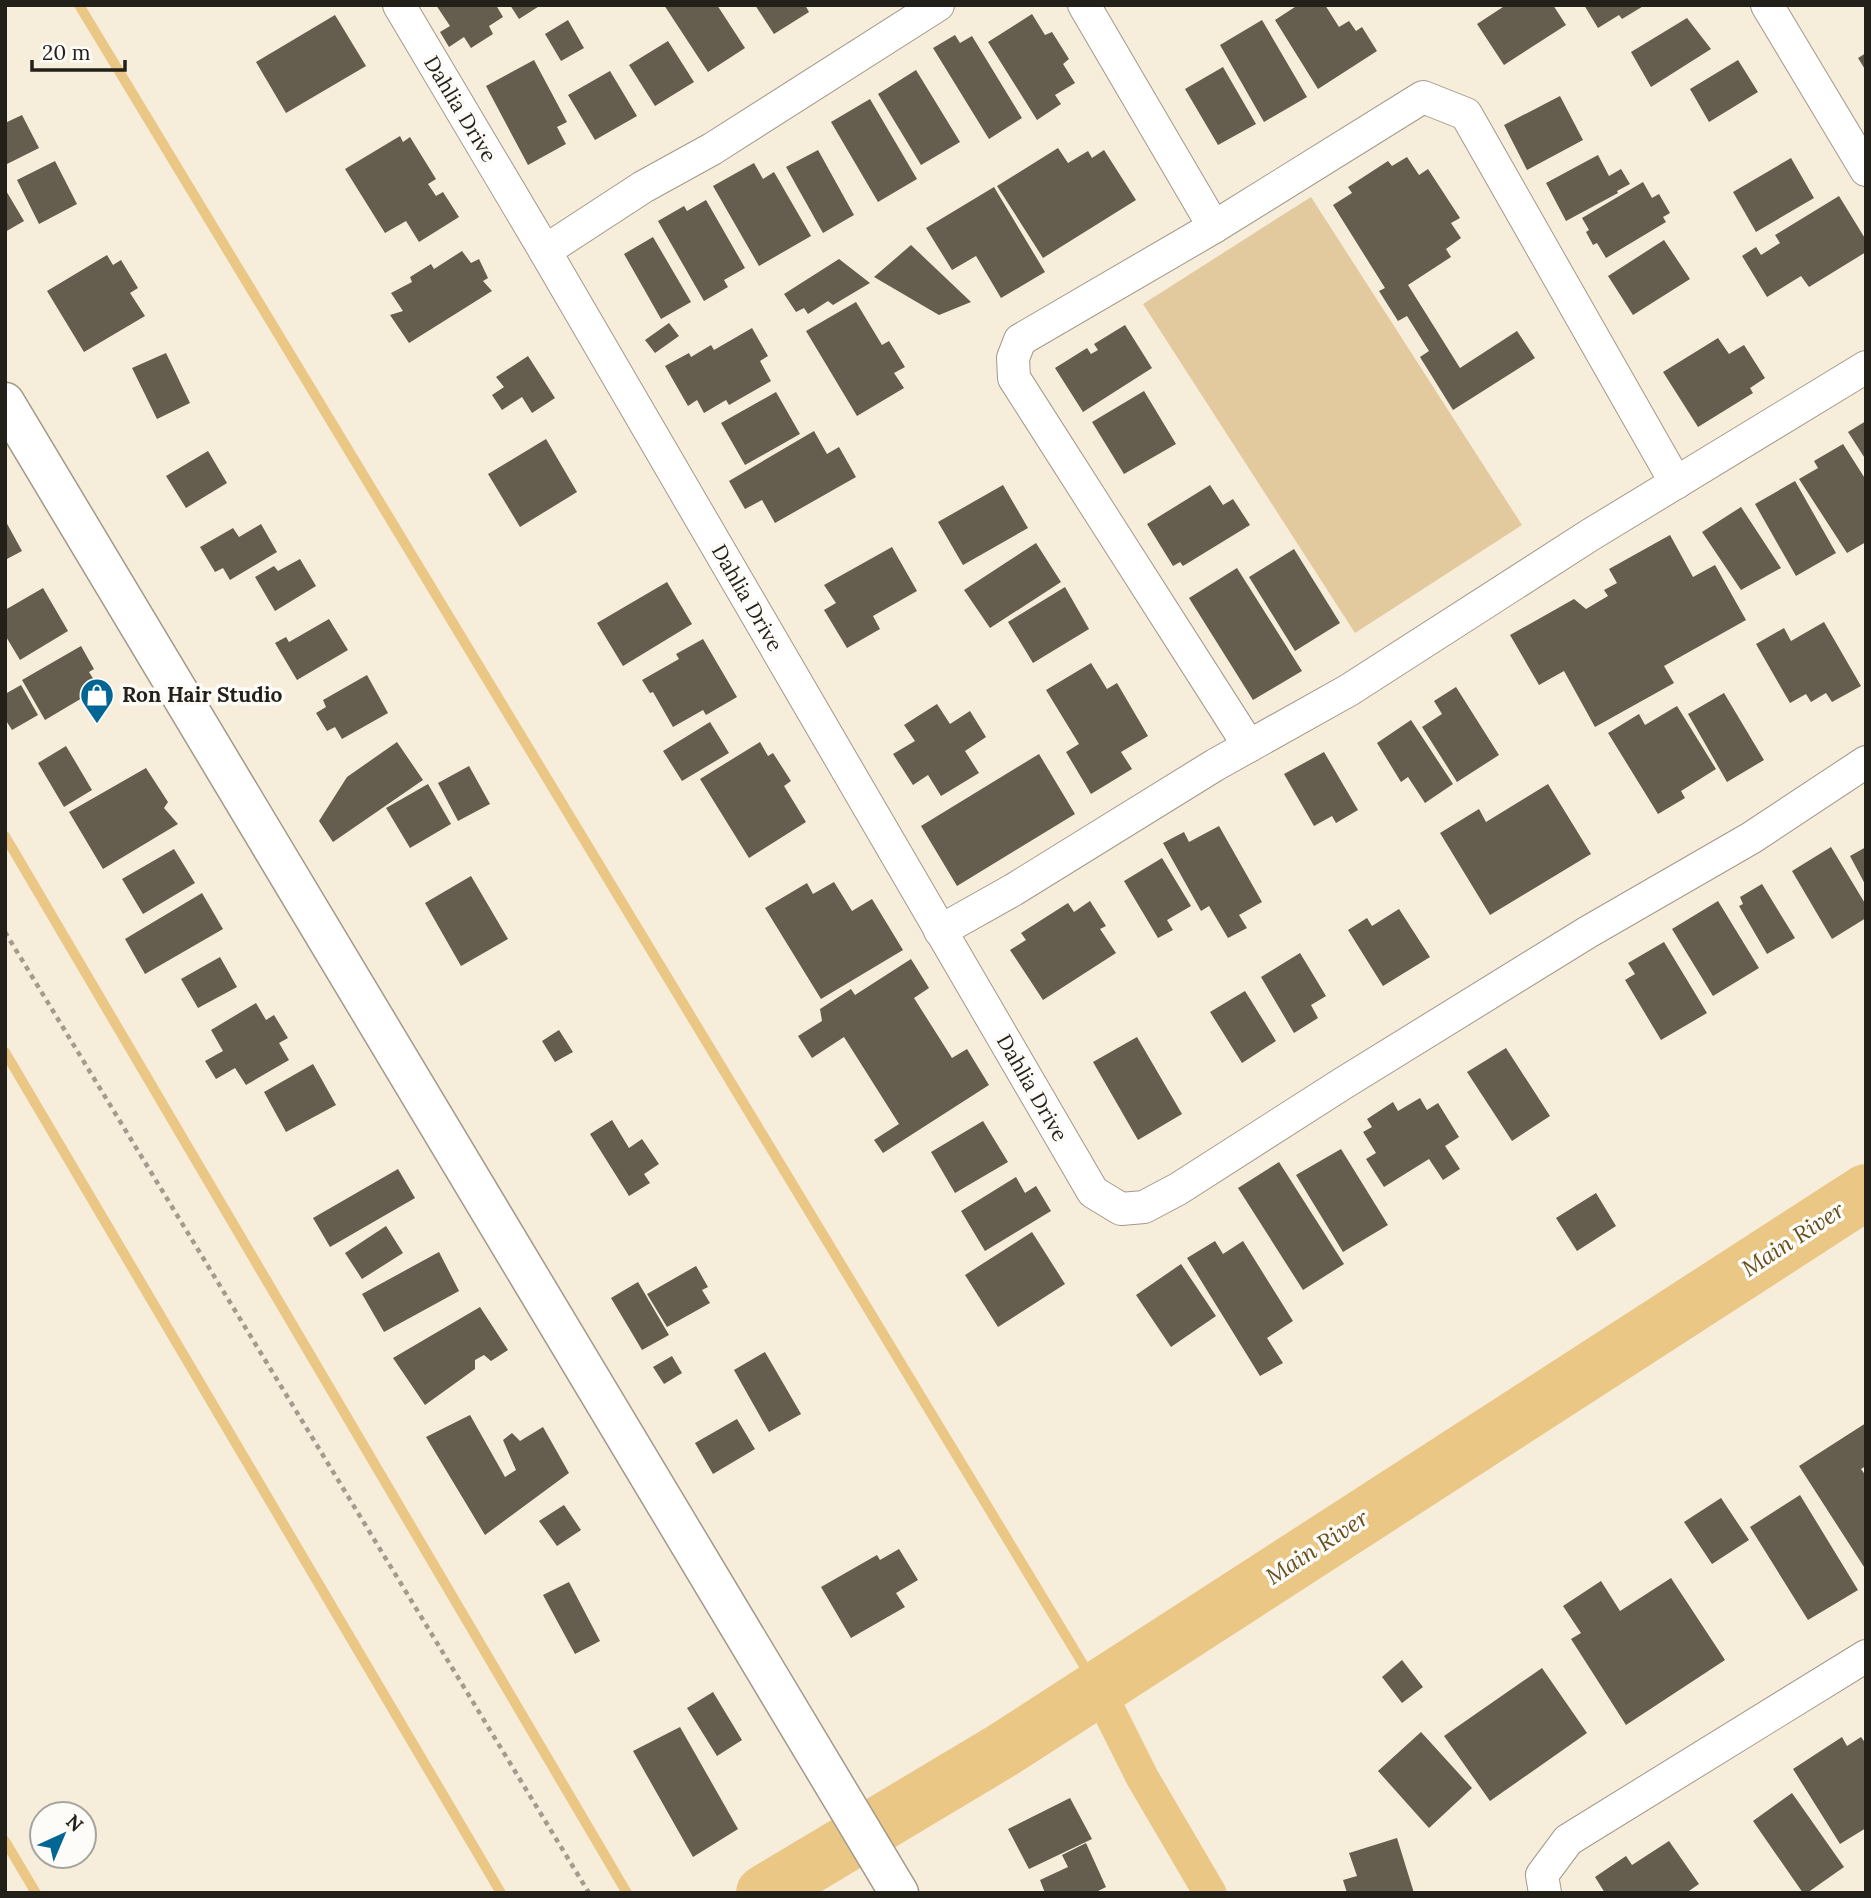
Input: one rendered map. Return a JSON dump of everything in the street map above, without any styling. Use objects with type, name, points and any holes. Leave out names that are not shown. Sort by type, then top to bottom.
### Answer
[{"type":"main road","points":[[5,402],[898,1893]]},
{"type":"street","name":"Dahlia Drive","points":[[399,5],[1093,1192],[1121,1209],[1144,1208],[1178,1189],[1375,1063],[1577,939],[1751,838],[1866,762]]},
{"type":"street","points":[[545,251],[643,187],[712,149],[938,5]]},
{"type":"street","points":[[1084,5],[1214,227]]},
{"type":"street","points":[[1767,5],[1866,170]]},
{"type":"street","points":[[1249,746],[1014,378],[1013,358],[1020,340],[1214,227],[1423,97],[1466,114],[1676,483]]},
{"type":"street","points":[[940,931],[1013,890],[1215,765],[1349,690],[1590,536],[1866,367]]},
{"type":"street","points":[[1545,1893],[1542,1875],[1568,1840],[1866,1657]]},
{"type":"path","points":[[5,932],[589,1893]]},
{"type":"shaded area","points":[[1311,197],[1522,525],[1355,633],[1143,304]]},
{"type":"building","points":[[436,5],[496,5],[503,17],[489,26],[493,34],[471,48],[464,37],[449,47],[440,32],[450,26]]},
{"type":"building","points":[[510,5],[541,5],[519,19]]},
{"type":"building","points":[[664,5],[717,5],[745,48],[708,72]]},
{"type":"building","points":[[755,5],[805,5],[809,12],[774,34]]},
{"type":"building","points":[[1298,5],[1325,5],[1339,27],[1349,21],[1356,31],[1362,27],[1377,51],[1318,89],[1275,20]]},
{"type":"building","points":[[1506,5],[1553,5],[1566,25],[1504,65],[1477,24]]},
{"type":"building","points":[[1584,5],[1645,5],[1622,19],[1619,15],[1598,28]]},
{"type":"building","points":[[1032,14],[1045,35],[1052,32],[1069,59],[1063,64],[1075,83],[1055,95],[1061,104],[1037,120],[988,42]]},
{"type":"building","points":[[335,15],[366,66],[286,113],[256,62]]},
{"type":"building","points":[[1687,18],[1711,49],[1651,87],[1631,52]]},
{"type":"building","points":[[568,20],[584,48],[561,61],[545,34]]},
{"type":"building","points":[[1262,20],[1307,97],[1264,122],[1220,45]]},
{"type":"building","points":[[955,35],[960,43],[972,36],[1022,118],[989,139],[933,48]]},
{"type":"building","points":[[668,41],[694,82],[655,106],[629,65]]},
{"type":"building","points":[[1866,53],[1866,71],[1858,58]]},
{"type":"building","points":[[534,60],[567,122],[557,127],[566,144],[528,165],[486,86]]},
{"type":"building","points":[[1738,60],[1758,92],[1709,122],[1690,89]]},
{"type":"building","points":[[1223,67],[1256,124],[1218,145],[1185,89]]},
{"type":"building","points":[[916,70],[960,142],[921,165],[878,94]]},
{"type":"building","points":[[610,71],[637,116],[595,140],[568,95]]},
{"type":"building","points":[[1560,96],[1583,140],[1527,170],[1504,125]]},
{"type":"building","points":[[870,99],[917,179],[878,202],[831,122]]},
{"type":"building","points":[[22,115],[39,148],[5,165],[5,123]]},
{"type":"building","points":[[400,136],[403,142],[410,137],[436,179],[428,184],[436,196],[443,192],[459,217],[419,242],[406,221],[385,233],[345,169]]},
{"type":"building","points":[[1058,148],[1068,163],[1088,151],[1092,158],[1104,150],[1136,200],[1043,258],[997,186]]},
{"type":"building","points":[[818,150],[854,215],[823,233],[786,167]]},
{"type":"building","points":[[1598,155],[1609,176],[1621,169],[1630,184],[1566,221],[1546,183]]},
{"type":"building","points":[[1407,157],[1419,175],[1428,169],[1460,218],[1451,223],[1461,238],[1446,249],[1451,257],[1408,285],[1460,368],[1517,331],[1535,358],[1453,410],[1420,357],[1429,351],[1407,316],[1398,321],[1379,291],[1385,288],[1333,205],[1352,193],[1348,187],[1388,161],[1392,166]]},
{"type":"building","points":[[1791,158],[1814,198],[1756,232],[1733,192]]},
{"type":"building","points":[[55,161],[77,204],[39,224],[17,180]]},
{"type":"building","points":[[754,163],[763,179],[774,172],[811,236],[759,266],[713,186]]},
{"type":"building","points":[[1643,182],[1652,198],[1659,194],[1670,213],[1663,217],[1666,222],[1606,258],[1597,243],[1593,245],[1582,218]]},
{"type":"building","points":[[994,187],[1045,272],[1001,298],[976,256],[952,270],[926,228]]},
{"type":"building","points":[[5,189],[24,221],[5,232]]},
{"type":"building","points":[[1839,196],[1866,240],[1866,252],[1809,287],[1801,276],[1767,297],[1742,256],[1756,247],[1761,255],[1780,243],[1775,235]]},
{"type":"building","points":[[706,200],[745,268],[724,280],[728,287],[704,301],[658,221],[684,206],[687,211]]},
{"type":"building","points":[[653,237],[691,302],[661,319],[624,254]]},
{"type":"building","points":[[1664,240],[1690,279],[1633,315],[1608,276]]},
{"type":"building","points":[[911,245],[971,302],[939,315],[874,277]]},
{"type":"building","points":[[462,251],[471,263],[479,259],[488,278],[483,281],[492,291],[409,343],[390,315],[403,311],[391,293],[412,282],[410,277],[431,264],[434,269]]},
{"type":"building","points":[[107,255],[113,265],[121,260],[138,288],[130,293],[145,316],[84,352],[47,291]]},
{"type":"building","points":[[839,259],[870,283],[833,305],[828,301],[808,314],[804,308],[796,312],[784,294]]},
{"type":"building","points":[[856,302],[882,345],[889,341],[905,367],[894,373],[904,388],[857,416],[806,331]]},
{"type":"building","points":[[669,323],[679,336],[655,353],[645,340]]},
{"type":"building","points":[[1125,325],[1152,368],[1083,412],[1055,368],[1087,348],[1091,354],[1098,350],[1094,344]]},
{"type":"building","points":[[752,328],[768,356],[760,361],[771,381],[729,405],[726,400],[704,413],[697,400],[688,406],[665,366],[689,353],[691,357],[711,345],[714,350]]},
{"type":"building","points":[[1718,338],[1729,354],[1744,345],[1765,378],[1750,388],[1753,393],[1698,427],[1663,372]]},
{"type":"building","points":[[166,353],[190,403],[157,419],[132,368]]},
{"type":"building","points":[[528,356],[555,398],[532,413],[522,397],[502,410],[492,395],[504,387],[496,377]]},
{"type":"building","points":[[1144,391],[1176,444],[1124,474],[1092,422]]},
{"type":"building","points":[[776,392],[800,434],[745,465],[721,423]]},
{"type":"building","points":[[1866,421],[1866,460],[1848,432]]},
{"type":"building","points":[[814,431],[827,454],[839,447],[856,477],[775,523],[762,500],[745,509],[729,481]]},
{"type":"building","points":[[546,439],[577,492],[520,527],[488,474]]},
{"type":"building","points":[[1843,444],[1866,480],[1866,542],[1847,553],[1799,479],[1818,468],[1814,461]]},
{"type":"building","points":[[208,451],[227,483],[186,508],[166,476]]},
{"type":"building","points":[[1795,481],[1836,553],[1796,576],[1755,504]]},
{"type":"building","points":[[1003,485],[1028,528],[963,565],[938,522]]},
{"type":"building","points":[[1210,485],[1223,505],[1233,499],[1250,525],[1183,566],[1180,562],[1173,566],[1147,524]]},
{"type":"building","points":[[1741,507],[1781,568],[1741,590],[1702,532]]},
{"type":"building","points":[[5,520],[22,551],[5,560]]},
{"type":"building","points":[[261,524],[277,552],[230,580],[223,568],[215,572],[200,547],[233,528],[239,537]]},
{"type":"building","points":[[1670,535],[1693,577],[1715,565],[1746,620],[1664,666],[1674,683],[1595,727],[1564,671],[1539,685],[1510,635],[1574,599],[1586,609],[1608,596],[1604,590],[1617,583],[1609,569]]},
{"type":"building","points":[[1036,543],[1061,582],[990,628],[964,590]]},
{"type":"building","points":[[892,547],[917,591],[873,616],[880,629],[847,648],[824,610],[836,603],[824,585]]},
{"type":"building","points":[[1294,549],[1340,623],[1295,651],[1249,577]]},
{"type":"building","points":[[300,559],[316,586],[275,611],[255,577],[274,566],[278,571]]},
{"type":"building","points":[[1237,568],[1302,671],[1253,700],[1189,598]]},
{"type":"building","points":[[667,582],[692,624],[623,666],[597,623]]},
{"type":"building","points":[[1065,587],[1089,629],[1033,663],[1008,622]]},
{"type":"building","points":[[43,588],[68,631],[20,660],[5,635],[5,610]]},
{"type":"building","points":[[329,619],[348,650],[297,680],[275,643],[286,637],[289,642]]},
{"type":"building","points":[[1824,622],[1861,686],[1832,702],[1826,693],[1811,702],[1806,694],[1790,703],[1756,644],[1784,628],[1791,641]]},
{"type":"building","points":[[703,639],[737,697],[706,715],[703,710],[673,727],[653,692],[650,693],[642,680],[679,659],[676,654]]},
{"type":"building","points":[[81,646],[94,669],[89,672],[99,688],[45,720],[22,680]]},
{"type":"building","points":[[1091,663],[1107,689],[1117,683],[1148,736],[1121,752],[1132,769],[1091,794],[1066,752],[1079,744],[1046,690]]},
{"type":"building","points":[[367,675],[388,713],[342,739],[335,727],[327,731],[316,713],[326,707],[323,700]]},
{"type":"building","points":[[21,685],[38,715],[12,730],[5,719],[5,694]]},
{"type":"building","points":[[1456,687],[1499,755],[1457,782],[1422,727],[1442,714],[1434,701]]},
{"type":"building","points":[[1724,693],[1764,760],[1727,782],[1688,714]]},
{"type":"building","points":[[937,704],[950,724],[970,711],[986,737],[965,751],[979,773],[941,796],[928,775],[913,785],[893,754],[915,741],[904,725]]},
{"type":"building","points":[[1677,706],[1716,769],[1681,791],[1685,798],[1658,814],[1608,733],[1639,714],[1645,725]]},
{"type":"building","points":[[1411,720],[1453,784],[1425,803],[1408,777],[1401,782],[1377,743]]},
{"type":"building","points":[[710,722],[729,753],[682,781],[663,751]]},
{"type":"building","points":[[397,742],[423,780],[333,842],[319,821],[347,777]]},
{"type":"building","points":[[760,742],[768,756],[773,753],[791,781],[784,786],[806,822],[749,858],[700,779]]},
{"type":"building","points":[[66,746],[92,790],[64,807],[38,763]]},
{"type":"building","points":[[1324,752],[1358,810],[1336,823],[1332,816],[1314,826],[1284,774]]},
{"type":"building","points":[[1039,754],[1075,814],[957,886],[921,826]]},
{"type":"building","points":[[469,766],[490,804],[458,821],[438,783]]},
{"type":"building","points":[[146,768],[168,802],[164,808],[178,824],[103,869],[69,812]]},
{"type":"building","points":[[428,784],[451,824],[410,848],[386,808]]},
{"type":"building","points":[[1548,784],[1591,854],[1490,915],[1440,833],[1479,809],[1486,822]]},
{"type":"building","points":[[1219,826],[1262,902],[1239,915],[1247,928],[1228,938],[1209,906],[1201,911],[1163,843],[1184,832],[1189,842]]},
{"type":"building","points":[[1831,847],[1866,905],[1866,918],[1832,939],[1792,871]]},
{"type":"building","points":[[1866,847],[1866,886],[1850,856]]},
{"type":"building","points":[[174,849],[195,883],[143,914],[122,879]]},
{"type":"building","points":[[1162,858],[1191,906],[1167,920],[1173,930],[1158,938],[1124,881]]},
{"type":"building","points":[[471,876],[508,939],[461,966],[425,903]]},
{"type":"building","points":[[834,882],[852,911],[872,899],[903,950],[821,999],[765,908],[807,883],[813,894]]},
{"type":"building","points":[[1762,884],[1795,938],[1767,954],[1739,906],[1743,904],[1740,897]]},
{"type":"building","points":[[202,893],[223,929],[145,974],[125,939]]},
{"type":"building","points":[[1090,901],[1106,926],[1100,929],[1116,953],[1043,1000],[1010,950],[1026,940],[1021,933],[1068,903],[1074,912]]},
{"type":"building","points":[[1718,901],[1759,968],[1713,996],[1672,929]]},
{"type":"building","points":[[1399,909],[1430,957],[1383,986],[1348,930],[1367,918],[1372,926]]},
{"type":"building","points":[[1664,942],[1707,1013],[1661,1040],[1625,980],[1635,974],[1628,963]]},
{"type":"building","points":[[1300,953],[1326,996],[1311,1005],[1318,1018],[1294,1033],[1261,977]]},
{"type":"building","points":[[220,957],[237,987],[198,1008],[181,979]]},
{"type":"building","points":[[911,959],[929,988],[914,998],[952,1058],[967,1049],[989,1085],[883,1153],[874,1140],[899,1124],[844,1037],[812,1058],[798,1036],[822,1021],[820,1009],[851,989],[855,995]]},
{"type":"building","points":[[1245,991],[1276,1041],[1242,1063],[1210,1012]]},
{"type":"building","points":[[256,1003],[266,1020],[274,1015],[288,1038],[279,1043],[289,1060],[246,1085],[235,1068],[216,1079],[205,1061],[223,1051],[211,1030]]},
{"type":"building","points":[[559,1030],[573,1052],[555,1062],[542,1041]]},
{"type":"building","points":[[1137,1037],[1182,1114],[1138,1140],[1093,1062]]},
{"type":"building","points":[[1506,1048],[1550,1116],[1512,1141],[1467,1072]]},
{"type":"building","points":[[313,1064],[336,1105],[286,1132],[264,1092]]},
{"type":"building","points":[[1420,1098],[1427,1110],[1438,1103],[1459,1137],[1445,1146],[1460,1169],[1443,1180],[1429,1159],[1384,1187],[1366,1159],[1376,1153],[1363,1132],[1372,1127],[1367,1119],[1393,1102],[1398,1111]]},
{"type":"building","points":[[612,1120],[629,1148],[642,1139],[659,1164],[644,1174],[650,1183],[629,1196],[590,1134]]},
{"type":"building","points":[[983,1121],[1008,1162],[955,1193],[931,1152]]},
{"type":"building","points":[[1341,1149],[1388,1225],[1343,1252],[1296,1175]]},
{"type":"building","points":[[1279,1162],[1344,1264],[1303,1290],[1238,1188]]},
{"type":"building","points":[[398,1169],[415,1198],[330,1247],[313,1218]]},
{"type":"building","points":[[1016,1177],[1025,1193],[1036,1186],[1051,1211],[985,1251],[961,1211]]},
{"type":"building","points":[[1596,1193],[1616,1226],[1577,1251],[1556,1218]]},
{"type":"building","points":[[386,1226],[403,1253],[362,1279],[345,1253]]},
{"type":"building","points":[[1032,1232],[1065,1284],[998,1327],[965,1275]]},
{"type":"building","points":[[1215,1241],[1223,1254],[1243,1241],[1293,1321],[1267,1338],[1283,1363],[1260,1376],[1187,1258]]},
{"type":"building","points":[[439,1252],[459,1291],[384,1332],[362,1294]]},
{"type":"building","points":[[1181,1264],[1216,1316],[1171,1347],[1136,1295]]},
{"type":"building","points":[[696,1266],[708,1287],[702,1290],[710,1303],[667,1327],[647,1294]]},
{"type":"building","points":[[638,1282],[669,1335],[642,1350],[611,1298]]},
{"type":"building","points":[[480,1307],[508,1350],[491,1361],[484,1355],[475,1360],[475,1369],[425,1405],[393,1358]]},
{"type":"building","points":[[765,1352],[801,1414],[769,1432],[734,1370]]},
{"type":"building","points":[[672,1356],[682,1373],[664,1384],[653,1367]]},
{"type":"building","points":[[470,1415],[505,1477],[516,1470],[503,1440],[512,1433],[520,1441],[543,1427],[569,1473],[485,1535],[426,1437]]},
{"type":"building","points":[[737,1419],[755,1449],[713,1474],[695,1443]]},
{"type":"building","points":[[1866,1423],[1866,1466],[1861,1469],[1866,1476],[1866,1570],[1799,1466]]},
{"type":"building","points":[[1800,1495],[1858,1590],[1808,1620],[1750,1527]]},
{"type":"building","points":[[1721,1498],[1749,1540],[1712,1564],[1684,1522]]},
{"type":"building","points":[[564,1505],[581,1530],[557,1546],[539,1521]]},
{"type":"building","points":[[899,1549],[918,1580],[896,1593],[905,1607],[851,1638],[821,1587],[877,1555],[880,1560]]},
{"type":"building","points":[[1671,1578],[1725,1660],[1626,1725],[1571,1639],[1581,1633],[1563,1606],[1601,1581],[1620,1611]]},
{"type":"building","points":[[569,1582],[600,1641],[575,1654],[543,1595]]},
{"type":"building","points":[[1402,1660],[1423,1687],[1402,1703],[1382,1677]]},
{"type":"building","points":[[1542,1668],[1587,1733],[1490,1801],[1444,1736]]},
{"type":"building","points":[[713,1692],[742,1740],[717,1756],[687,1708]]},
{"type":"building","points":[[680,1727],[738,1829],[693,1857],[633,1751]]},
{"type":"building","points":[[1421,1732],[1472,1788],[1429,1828],[1378,1771]]},
{"type":"building","points":[[1842,1737],[1847,1746],[1861,1737],[1866,1744],[1866,1828],[1840,1844],[1793,1769]]},
{"type":"building","points":[[1792,1793],[1844,1867],[1807,1893],[1803,1893],[1753,1821]]},
{"type":"building","points":[[1070,1798],[1092,1839],[1029,1869],[1008,1829]]},
{"type":"building","points":[[1397,1838],[1414,1893],[1347,1893],[1343,1880],[1357,1876],[1349,1853]]},
{"type":"building","points":[[1669,1841],[1699,1884],[1686,1893],[1605,1893],[1595,1877],[1626,1856],[1632,1865]]},
{"type":"building","points":[[1086,1843],[1106,1887],[1094,1893],[1045,1893],[1040,1880],[1068,1867],[1062,1855]]},
{"type":"waterway","points":[[79,5],[1098,1689]]},
{"type":"waterway","points":[[5,836],[627,1893]]},
{"type":"waterway","points":[[5,1052],[501,1893]]},
{"type":"waterway","name":"Main River","points":[[764,1893],[1003,1750],[1866,1192]]},
{"type":"waterway","points":[[1098,1689],[1142,1777],[1210,1893]]},
{"type":"waterway","points":[[5,1841],[36,1893]]},
{"type":"place","name":"Ron Hair Studio","points":[[97,725]]}]
